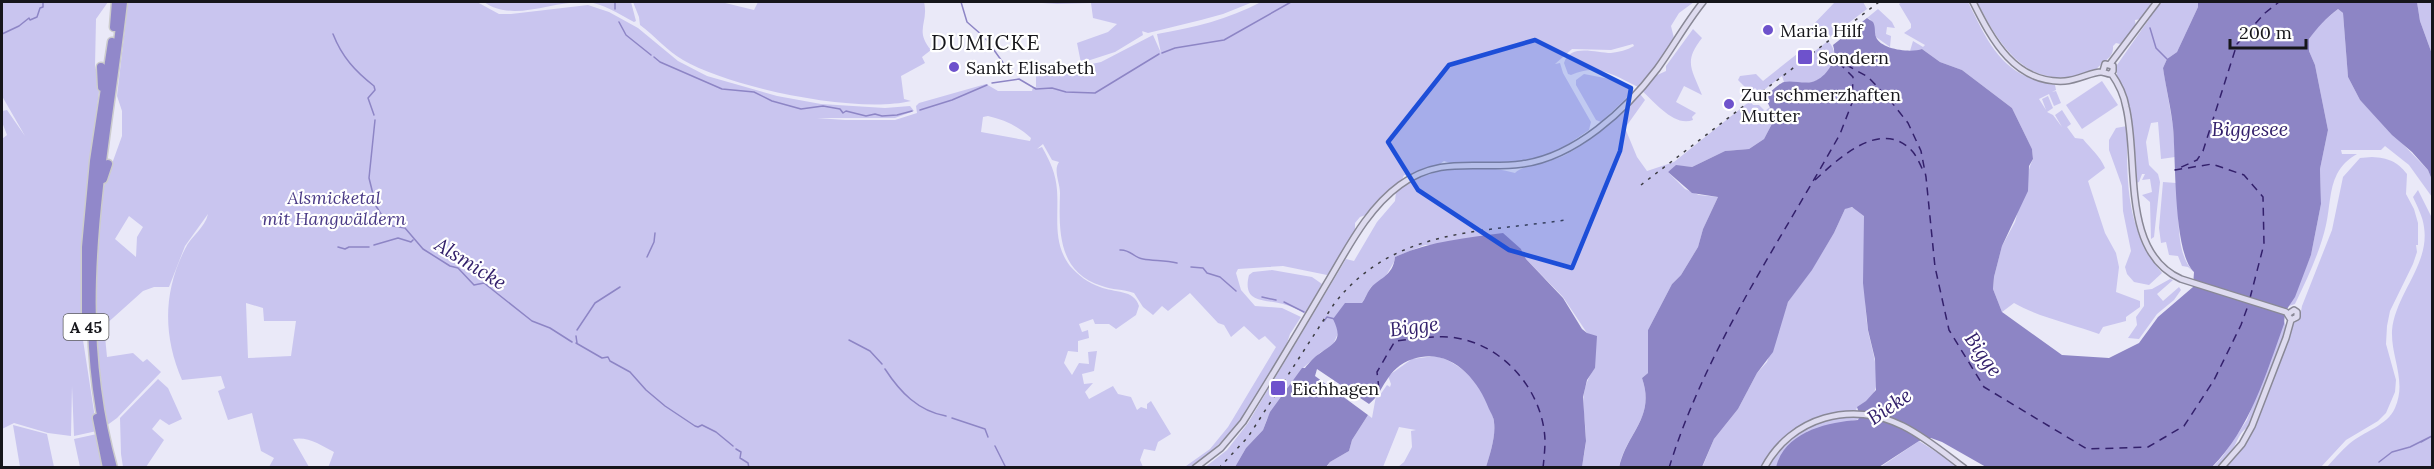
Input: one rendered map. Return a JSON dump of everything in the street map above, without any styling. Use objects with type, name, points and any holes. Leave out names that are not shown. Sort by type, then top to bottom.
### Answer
[{"type":"highway","points":[[108,15],[114,2]]},
{"type":"highway","name":"A 45","points":[[107,468],[90,374],[85,292],[86,247],[94,161],[114,2]]},
{"type":"highway","name":"A 45","points":[[113,468],[103,420],[91,331],[91,270],[96,200],[123,2]]},
{"type":"highway","points":[[101,67],[102,110]]},
{"type":"highway","points":[[115,71],[115,107]]},
{"type":"highway","points":[[96,200],[108,164]]},
{"type":"main road","points":[[1195,468],[1221,448],[1237,431],[1368,217],[1382,200],[1400,185],[1423,172],[1444,166],[1523,164],[1551,156],[1597,128],[1638,91],[1703,2]]},
{"type":"main road","points":[[1972,2],[2000,50],[2012,63],[2029,74],[2046,80],[2058,81],[2081,78],[2103,71],[2111,73]]},
{"type":"main road","points":[[2103,71],[2105,64],[2110,64],[2157,2]]},
{"type":"main road","points":[[2110,64],[2114,69],[2111,73]]},
{"type":"main road","points":[[2111,73],[2126,107],[2136,206],[2142,231],[2163,267],[2171,274],[2186,281],[2288,315],[2284,346],[2252,426],[2241,444],[2221,468]]},
{"type":"main road","points":[[1764,468],[1775,450],[1797,430],[1820,418],[1857,414],[1882,418],[1901,425],[1941,450],[1964,468]]},
{"type":"highlighted area","points":[[1535,40],[1631,88],[1620,151],[1572,268],[1509,250],[1418,190],[1388,142],[1449,65]]},
{"type":"green space","points":[[2,2],[108,2],[96,19],[95,66],[100,84],[88,177],[83,256],[83,340],[97,431],[74,436],[72,386],[71,436],[48,433],[14,423],[2,429],[2,139],[7,135],[2,122],[2,111],[7,110],[25,136],[2,96]]},
{"type":"green space","name":"Alsmicketal mit Hangwäldern","points":[[128,2],[477,2],[499,14],[588,5],[609,12],[638,28],[678,61],[707,76],[777,96],[821,104],[885,108],[910,106],[914,111],[895,118],[817,118],[895,120],[917,113],[916,106],[919,103],[986,84],[998,91],[1032,91],[1033,87],[1036,87],[1036,71],[1073,68],[1101,62],[1153,35],[1161,53],[1157,34],[1211,22],[1261,2],[1694,2],[1679,13],[1671,26],[1674,38],[1667,51],[1654,71],[1638,87],[1597,70],[1571,75],[1568,74],[1564,63],[1567,57],[1578,51],[1611,53],[1629,49],[1634,46],[1633,44],[1611,50],[1572,49],[1555,64],[1560,63],[1563,73],[1591,122],[1589,130],[1561,149],[1535,159],[1506,163],[1450,163],[1444,161],[1409,176],[1404,175],[1402,180],[1355,223],[1355,232],[1327,275],[1283,266],[1238,269],[1236,273],[1241,290],[1255,306],[1282,308],[1301,317],[1276,364],[1246,412],[1222,441],[1191,467],[1186,466],[1210,449],[1228,427],[1276,347],[1265,336],[1259,340],[1244,326],[1231,337],[1224,325],[1218,323],[1190,293],[1168,311],[1162,306],[1153,315],[1143,307],[1134,293],[1102,286],[1087,280],[1076,271],[1064,248],[1061,235],[1057,173],[1059,162],[1052,160],[1043,144],[1037,149],[1042,147],[1055,178],[1057,229],[1064,257],[1070,266],[1087,281],[1105,289],[1128,294],[1139,306],[1136,315],[1116,329],[1109,324],[1095,324],[1093,319],[1079,324],[1082,332],[1088,330],[1089,338],[1078,341],[1078,352],[1068,351],[1064,363],[1072,375],[1079,363],[1089,364],[1088,352],[1097,351],[1094,371],[1082,374],[1084,384],[1093,383],[1085,392],[1089,399],[1113,386],[1118,394],[1131,397],[1137,410],[1141,407],[1147,409],[1147,404],[1151,401],[1171,434],[1158,442],[1155,451],[1144,449],[1140,460],[1143,467],[328,468],[334,452],[314,442],[299,438],[293,439],[309,467],[269,467],[274,458],[261,451],[252,413],[228,420],[218,391],[225,388],[221,376],[182,380],[171,347],[168,314],[173,281],[185,249],[204,224],[208,214],[185,246],[169,287],[154,287],[143,291],[104,326],[107,357],[133,353],[143,362],[147,359],[161,372],[117,418],[106,426],[98,378],[93,313],[98,223],[104,186],[122,136],[122,111],[117,96]],"holes":[[[988,116],[1016,127],[1031,138],[1030,141],[981,132],[983,117]],[[129,216],[143,227],[137,237],[136,257],[115,239]],[[246,303],[263,308],[264,321],[296,321],[291,356],[248,358]]]},
{"type":"green space","points":[[484,2],[573,2],[520,11],[495,8]]},
{"type":"green space","points":[[586,2],[631,2],[636,21],[605,7]]},
{"type":"green space","points":[[633,2],[721,2],[754,10],[758,2],[924,2],[923,37],[931,50],[922,57],[925,63],[901,76],[904,99],[911,101],[859,104],[795,96],[731,80],[683,60],[640,25]]},
{"type":"green space","points":[[1027,2],[1253,2],[1201,20],[1148,33],[1142,31],[1143,35],[1115,52],[1081,63],[1077,43],[1108,32],[1117,24],[1093,18],[1091,3]]},
{"type":"green space","points":[[1835,2],[1863,2],[1867,9],[1830,37],[1822,27],[1813,34],[1810,28]]},
{"type":"green space","points":[[1902,2],[1968,2],[1983,32],[2000,57],[2022,74],[2037,81],[2055,85],[2056,90],[2052,92],[2056,91],[2061,103],[2054,106],[2049,94],[2039,99],[2046,110],[2042,99],[2048,96],[2053,108],[2047,112],[2053,115],[2062,127],[2055,115],[2062,110],[2071,124],[2067,127],[2075,138],[2083,139],[2105,168],[2088,181],[2105,233],[2116,253],[2119,267],[2116,292],[2140,301],[2140,307],[2126,317],[2126,321],[2103,327],[2099,334],[2044,316],[2014,303],[2002,312],[1993,289],[1994,277],[2002,246],[2015,222],[2033,159],[2032,149],[2012,108],[1962,70],[1940,62],[1922,49],[1916,52],[1910,51],[1913,41],[1923,47],[1925,45],[1904,33],[1911,28],[1911,24],[1899,4]]},
{"type":"green space","points":[[1977,2],[2154,2],[2142,19],[2135,20],[2136,28],[2120,44],[2116,43],[2113,46],[2110,57],[2095,71],[2068,77],[2051,77],[2023,65],[2012,55],[1992,30]]},
{"type":"green space","points":[[2161,2],[2198,2],[2198,7],[2177,52],[2167,59],[2163,68],[2173,126],[2175,157],[2161,159],[2158,122],[2151,123],[2146,142],[2149,165],[2158,174],[2160,182],[2154,237],[2151,239],[2150,202],[2142,195],[2152,192],[2150,179],[2142,180],[2145,174],[2142,174],[2139,182],[2136,183],[2129,108],[2117,77],[2117,65]]},
{"type":"green space","points":[[2417,2],[2432,2],[2432,54],[2420,21]]},
{"type":"green space","points":[[1878,9],[1895,28],[1887,27],[1886,34],[1891,36],[1890,47],[1876,37],[1870,19],[1867,18]]},
{"type":"green space","points":[[2338,9],[2343,13],[2348,77],[2360,100],[2428,170],[2432,180],[2432,197],[2409,165],[2385,146],[2381,150],[2341,150],[2342,154],[2357,154],[2346,162],[2334,180],[2326,225],[2317,255],[2295,304],[2289,306],[2311,255],[2321,204],[2320,169],[2328,130],[2315,65],[2309,51],[2309,39],[2319,25]]},
{"type":"green space","points":[[1693,29],[1702,38],[1693,53],[1691,66],[1702,95],[1684,86],[1676,102],[1696,113],[1692,117],[1693,120],[1686,121],[1666,113],[1642,91],[1653,77],[1666,71],[1666,66]]},
{"type":"green space","points":[[1828,41],[1834,51],[1831,68],[1823,77],[1814,82],[1784,82],[1782,76],[1760,93],[1755,88],[1750,92],[1738,80],[1740,76],[1756,74],[1763,81],[1797,54],[1803,60]]},
{"type":"green space","points":[[1584,74],[1615,80],[1634,91],[1601,122],[1596,120],[1576,85],[1576,80]]},
{"type":"green space","points":[[2102,81],[2118,105],[2082,129],[2066,105]]},
{"type":"green space","points":[[1640,94],[1645,100],[1625,128],[1637,157],[1647,171],[1674,162],[1750,101],[1765,111],[1770,107],[1775,118],[1764,139],[1749,149],[1725,151],[1692,167],[1676,166],[1668,172],[1685,189],[1699,195],[1718,197],[1703,229],[1698,247],[1681,275],[1672,284],[1648,330],[1648,373],[1642,378],[1645,392],[1643,415],[1619,467],[1582,467],[1586,445],[1584,394],[1589,377],[1595,368],[1587,333],[1563,297],[1526,259],[1521,249],[1425,245],[1395,257],[1384,279],[1371,287],[1362,303],[1339,331],[1332,347],[1321,352],[1303,368],[1267,419],[1263,430],[1246,448],[1235,467],[1204,468],[1227,450],[1248,423],[1346,259],[1354,261],[1377,222],[1395,201],[1396,192],[1409,183],[1438,172],[1469,167],[1515,173],[1558,158],[1594,136]]},
{"type":"green space","points":[[2127,126],[2128,185],[2135,221],[2141,239],[2162,273],[2149,285],[2134,282],[2127,274],[2125,267],[2131,251],[2123,211],[2122,186],[2109,150],[2109,140],[2116,128]]},
{"type":"green space","points":[[2372,157],[2392,161],[2407,174],[2406,194],[2418,223],[2417,252],[2390,311],[2387,326],[2386,344],[2396,380],[2395,392],[2386,413],[2378,421],[2346,440],[2321,467],[2224,468],[2250,435],[2293,324],[2300,317],[2302,306],[2332,230],[2343,177],[2360,158]]},
{"type":"green space","points":[[2163,182],[2176,183],[2180,242],[2187,264],[2194,272],[2182,266],[2178,256],[2169,255],[2166,242],[2161,243],[2159,228]]},
{"type":"green space","points":[[2418,190],[2432,218],[2432,467],[2327,467],[2355,439],[2387,419],[2395,408],[2399,379],[2392,341],[2394,317],[2417,267],[2424,241],[2422,219],[2413,197]]},
{"type":"green space","points":[[1848,207],[1857,208],[1864,215],[1866,317],[1877,377],[1874,393],[1856,409],[1860,419],[1808,431],[1789,447],[1776,467],[1767,465],[1765,468],[1702,468],[1714,439],[1738,409],[1757,373],[1767,362],[1788,302],[1812,269]]},
{"type":"green space","points":[[1272,270],[1312,277],[1322,284],[1305,314],[1289,306],[1251,295],[1248,284],[1249,275],[1253,272]]},
{"type":"green space","points":[[2170,279],[2173,280],[2157,294],[2163,301],[2179,287],[2181,290],[2174,300],[2157,314],[2139,339],[2128,338],[2137,325],[2136,317],[2144,306],[2144,290],[2152,289]]},
{"type":"green space","points":[[2284,321],[2285,334],[2248,427],[2242,432],[2228,456],[2212,468],[2247,420]]},
{"type":"green space","points":[[1435,356],[1445,359],[1465,372],[1474,380],[1487,400],[1494,422],[1494,433],[1486,467],[1398,467],[1404,462],[1412,447],[1411,431],[1416,430],[1399,427],[1383,467],[1326,468],[1330,462],[1349,451],[1352,440],[1368,415],[1372,418],[1376,396],[1378,393],[1380,395],[1387,385],[1390,387],[1388,376],[1412,359]]},
{"type":"green space","points":[[158,379],[168,388],[182,419],[169,425],[160,419],[152,429],[164,440],[146,467],[123,467],[120,418]]},
{"type":"green space","points":[[13,425],[47,434],[54,467],[20,467]]},
{"type":"green space","points":[[97,434],[104,467],[80,467],[74,439]]},
{"type":"green space","points":[[1919,441],[1960,467],[1879,468]]},
{"type":"water","name":"Biggesee","points":[[2198,2],[2417,2],[2420,21],[2432,54],[2432,180],[2428,170],[2412,152],[2392,135],[2360,100],[2348,77],[2343,13],[2338,9],[2309,39],[2309,51],[2315,65],[2328,130],[2320,169],[2321,204],[2311,255],[2295,297],[2285,312],[2284,324],[2256,400],[2237,436],[2212,467],[1986,467],[1931,438],[1919,441],[1879,467],[1776,467],[1788,445],[1798,437],[1833,423],[1858,420],[1860,416],[1857,407],[1876,390],[1875,359],[1868,330],[1863,283],[1864,216],[1852,207],[1845,209],[1812,270],[1788,302],[1773,352],[1757,373],[1738,409],[1714,439],[1702,467],[1619,468],[1643,415],[1645,392],[1642,378],[1648,373],[1648,330],[1672,284],[1681,275],[1698,247],[1703,229],[1718,197],[1692,193],[1668,172],[1676,165],[1692,167],[1725,151],[1749,149],[1764,139],[1775,118],[1765,97],[1784,82],[1805,83],[1817,80],[1827,72],[1833,62],[1833,45],[1867,18],[1873,22],[1876,37],[1884,45],[1904,50],[1922,49],[1940,62],[1962,70],[2012,108],[2032,149],[2033,159],[2029,166],[2028,191],[2002,246],[1994,277],[1993,289],[2002,312],[2062,355],[2109,358],[2139,343],[2158,317],[2193,287],[2194,272],[2187,262],[2179,226],[2173,127],[2163,68],[2167,59],[2177,52],[2198,7]]},
{"type":"water","name":"Bigge","points":[[1503,233],[1521,249],[1526,259],[1563,298],[1582,329],[1597,336],[1595,368],[1587,380],[1583,397],[1586,441],[1582,467],[1486,467],[1492,445],[1494,420],[1484,397],[1469,376],[1460,368],[1450,361],[1426,356],[1413,359],[1397,368],[1369,404],[1317,369],[1315,376],[1368,415],[1352,440],[1349,451],[1330,462],[1326,467],[1235,467],[1246,448],[1263,430],[1270,412],[1302,368],[1305,368],[1315,357],[1334,343],[1337,332],[1333,319],[1345,303],[1362,303],[1373,285],[1391,269],[1395,257],[1435,244]]},
{"type":"waterway","points":[[2,34],[29,18],[30,20],[37,17],[40,8],[43,7],[43,2]]},
{"type":"waterway","points":[[615,2],[615,9]]},
{"type":"waterway","points":[[961,2],[967,22],[983,36]]},
{"type":"waterway","points":[[1162,53],[1175,48],[1224,40],[1291,2]]},
{"type":"waterway","points":[[619,22],[626,35],[651,55]]},
{"type":"waterway","points":[[2150,28],[2156,48],[2167,59]]},
{"type":"waterway","name":"Alsmicke","points":[[333,34],[350,63],[374,86],[375,90],[368,98],[374,115]]},
{"type":"waterway","points":[[986,39],[1004,64]]},
{"type":"waterway","points":[[992,83],[1019,79],[1036,89],[1052,88],[1066,92],[1095,93],[1159,54]]},
{"type":"waterway","points":[[654,57],[660,62],[722,89],[754,92],[772,101],[801,109],[823,106],[840,109],[843,113],[846,111],[866,116],[897,115],[912,111]]},
{"type":"waterway","points":[[920,110],[952,100],[987,85]]},
{"type":"waterway","name":"Alsmicke","points":[[375,120],[369,178],[376,206],[386,222],[405,228],[423,249],[450,266],[458,268],[474,285],[484,283],[532,321],[550,328],[572,342]]},
{"type":"waterway","points":[[647,257],[654,242],[655,233]]},
{"type":"waterway","points":[[374,245],[398,238],[411,242],[413,240]]},
{"type":"waterway","points":[[338,247],[345,249],[369,247]]},
{"type":"waterway","points":[[1120,250],[1147,260],[1177,263]]},
{"type":"waterway","points":[[1191,267],[1203,268],[1207,273],[1220,277],[1236,291]]},
{"type":"waterway","points":[[577,330],[595,303],[620,287]]},
{"type":"waterway","points":[[1262,297],[1276,300]]},
{"type":"waterway","points":[[1284,302],[1304,312]]},
{"type":"waterway","points":[[1324,321],[1327,317],[1335,319]]},
{"type":"waterway","name":"Alsmicke","points":[[576,336],[577,343]]},
{"type":"waterway","points":[[849,340],[870,351],[882,364]]},
{"type":"waterway","name":"Alsmicke","points":[[576,343],[602,358],[608,357],[610,361],[630,372],[665,406],[695,426],[702,425],[716,432],[733,446]]},
{"type":"waterway","points":[[885,369],[897,385],[918,405],[946,416]]},
{"type":"waterway","points":[[952,418],[985,429],[988,437]]},
{"type":"waterway","points":[[2379,462],[2392,452],[2410,447],[2432,436]]},
{"type":"waterway","points":[[2421,442],[2430,437]]},
{"type":"waterway","points":[[995,446],[1006,468]]},
{"type":"waterway","name":"Alsmicke","points":[[736,449],[741,452],[740,458],[748,463],[749,468]]},
{"type":"ferry route","points":[[2250,298],[2264,244],[2263,197],[2244,175],[2212,164],[2175,170],[2197,160],[2203,151],[2237,44],[2265,13],[2279,2]]},
{"type":"ferry route","points":[[1669,468],[1703,380],[1724,338],[1840,134],[1852,103],[1853,77],[1834,58],[1868,77],[1889,99],[1908,123],[1921,151],[1926,177],[1935,267],[1949,330],[1984,387],[2087,449],[2148,447],[2184,426],[2214,380],[2241,325],[2249,303]]},
{"type":"ferry route","points":[[1815,180],[1848,152],[1875,140],[1888,139],[1901,142],[1913,152],[1924,173]]},
{"type":"ferry route","points":[[1379,389],[1377,372],[1395,341],[1450,337],[1486,348],[1502,358],[1528,386],[1542,421],[1545,440],[1543,468]]},
{"type":"railway","points":[[1641,185],[1879,2]]},
{"type":"railway","points":[[1219,468],[1248,437],[1334,304],[1357,279],[1383,261],[1410,247],[1439,238],[1565,220]]},
{"type":"place","name":"Maria Hilf","points":[[1768,30]]},
{"type":"place","name":"Sondern","points":[[1805,57]]},
{"type":"place","name":"Sankt Elisabeth","points":[[954,67]]},
{"type":"place","name":"Zur schmerzhaften Mutter","points":[[1729,104]]},
{"type":"place","name":"Eichhagen","points":[[1278,388]]},
{"type":"district","name":"DUMICKE","points":[[986,42]]},
{"type":"water label","name":"Bieke","points":[[1889,406]]}]
